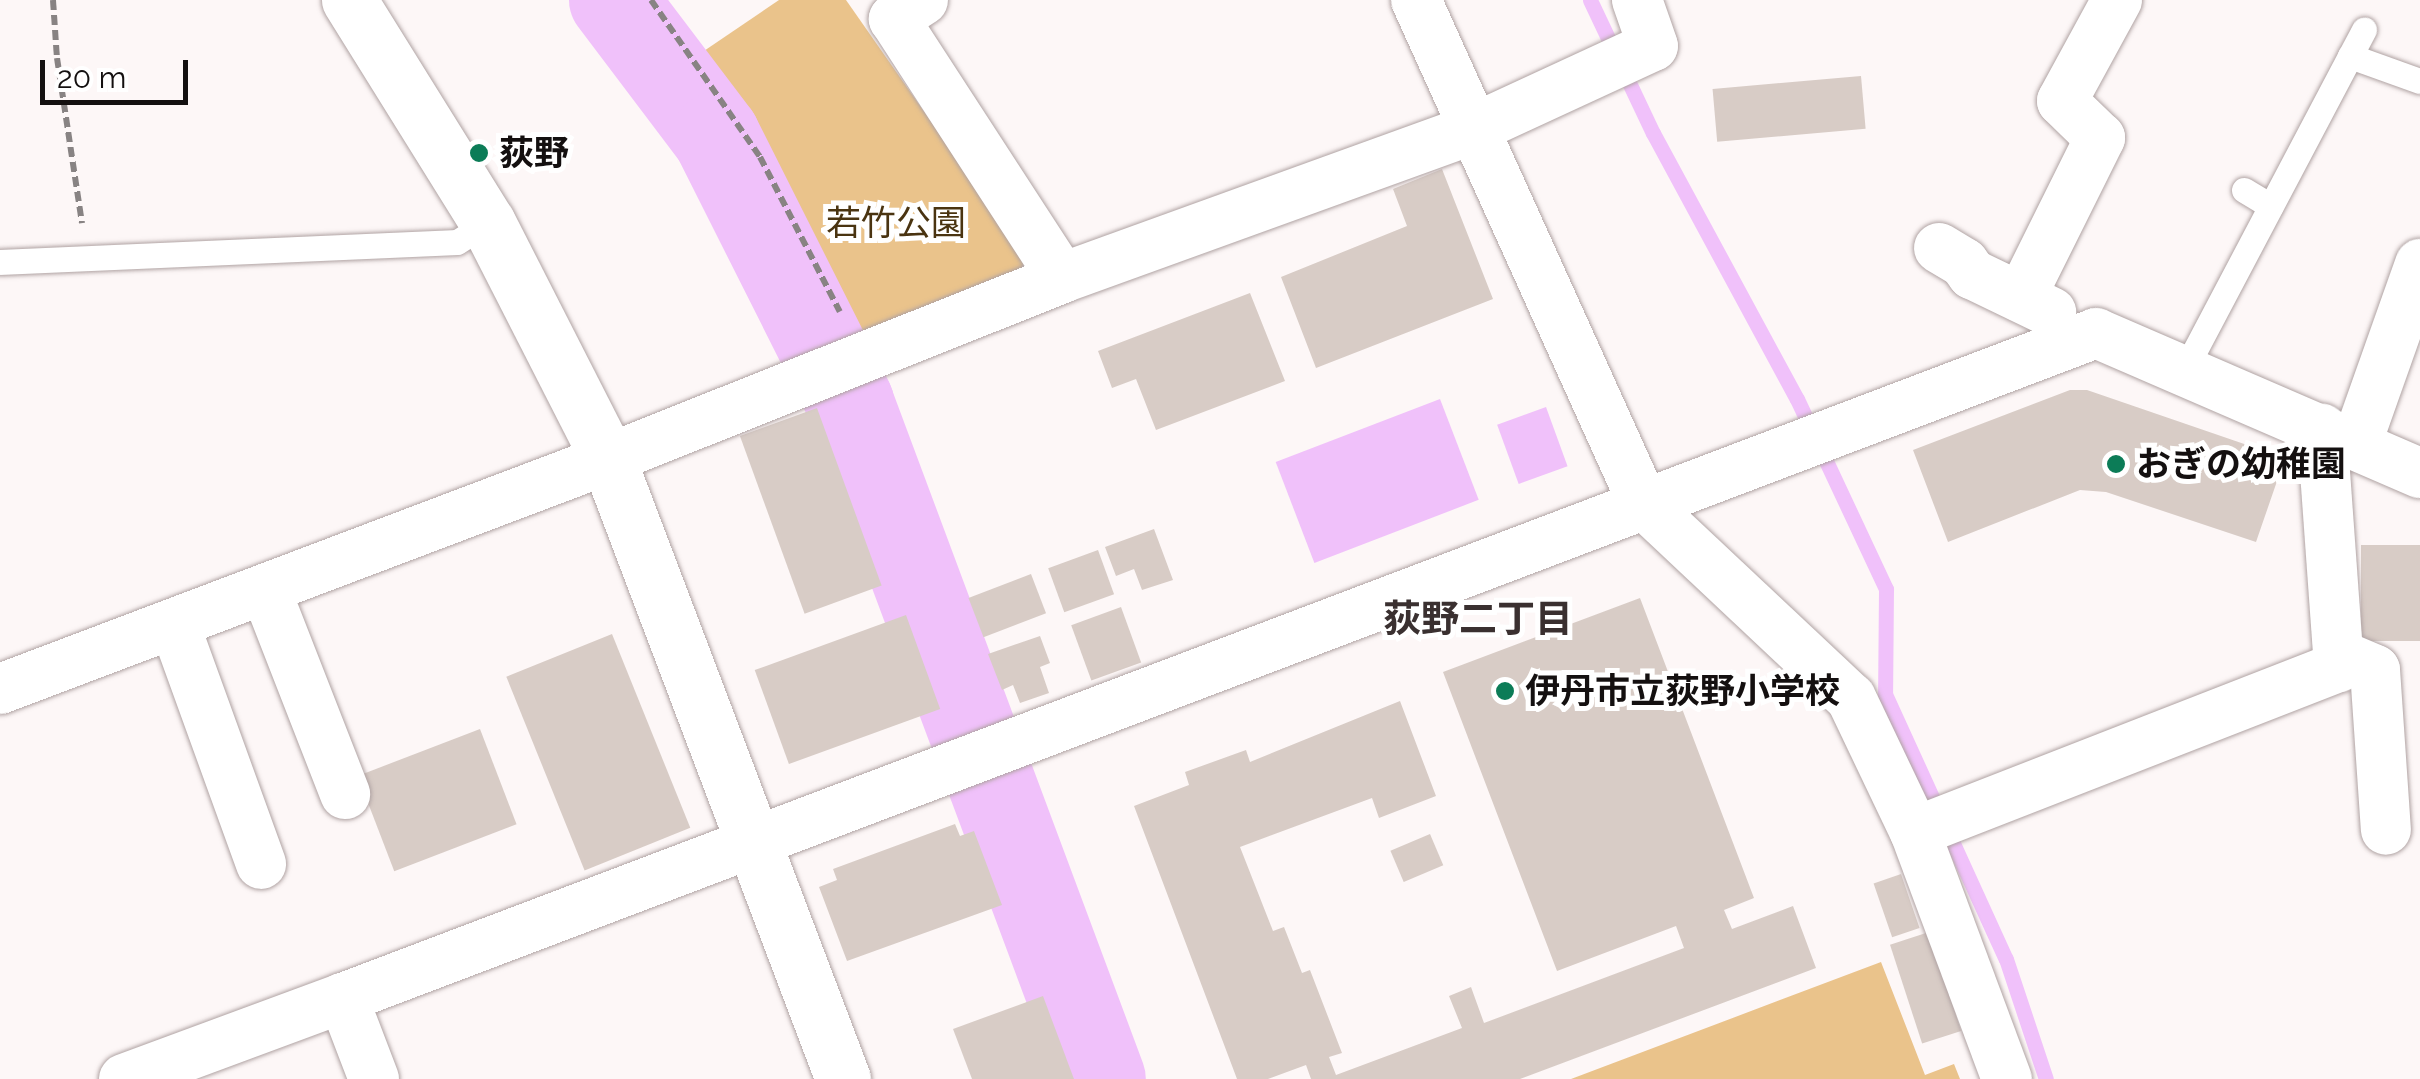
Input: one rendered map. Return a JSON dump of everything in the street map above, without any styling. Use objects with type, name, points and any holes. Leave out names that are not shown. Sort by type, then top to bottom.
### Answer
[{"type":"street","points":[[348,0],[488,223],[608,460],[843,1079]]},
{"type":"street","points":[[1416,0],[1643,502],[1851,698],[1915,832],[2007,1079]]},
{"type":"street","points":[[0,689],[608,460],[1062,278],[1473,129],[1652,46],[1637,0]]},
{"type":"street","points":[[2020,297],[2100,138],[2048,92],[2117,0]]},
{"type":"street","points":[[899,6],[1062,278]]},
{"type":"street","points":[[1940,248],[1964,263],[1972,274],[2096,334],[2186,369],[2420,473]]},
{"type":"street","points":[[1915,832],[2339,668],[2340,436],[2420,264]]},
{"type":"street","points":[[124,1079],[754,846],[1643,502],[2096,334]]},
{"type":"street","points":[[266,591],[345,794]]},
{"type":"street","points":[[175,626],[261,864]]},
{"type":"street","points":[[2340,655],[2375,670],[2386,830]]},
{"type":"street","points":[[343,998],[374,1079]]},
{"type":"lane","points":[[2186,369],[2364,30]]},
{"type":"lane","points":[[2350,56],[2420,81]]},
{"type":"lane","points":[[2244,190],[2271,206]]},
{"type":"lane","points":[[0,262],[458,242],[488,223]]},
{"type":"path","points":[[53,0],[56,58],[88,259]]},
{"type":"path","points":[[651,0],[760,157],[847,364]]},
{"type":"green space","name":"若竹公園","points":[[779,0],[846,0],[1027,259],[1016,277],[861,338],[698,55]]},
{"type":"green space","points":[[1881,962],[1925,1075],[1954,1064],[1960,1079],[1571,1079]]},
{"type":"shaded area","points":[[1440,399],[1479,500],[1314,563],[1276,462]]},
{"type":"shaded area","points":[[1546,407],[1568,466],[1519,484],[1497,425]]},
{"type":"building","points":[[1861,76],[1866,129],[1717,142],[1713,89]]},
{"type":"building","points":[[1442,169],[1493,299],[1316,368],[1281,277],[1407,226],[1393,189]]},
{"type":"building","points":[[1250,293],[1285,381],[1156,430],[1136,379],[1112,388],[1098,351]]},
{"type":"building","points":[[2070,390],[2087,390],[2285,458],[2256,542],[2106,492],[2080,490],[1948,542],[1913,450]]},
{"type":"building","points":[[817,408],[882,586],[805,614],[740,436]]},
{"type":"building","points":[[1154,529],[1173,580],[1142,590],[1134,569],[1116,576],[1105,547]]},
{"type":"building","points":[[2361,545],[2420,545],[2420,641],[2361,641]]},
{"type":"building","points":[[1098,550],[1114,594],[1064,612],[1048,568]]},
{"type":"building","points":[[1031,574],[1046,613],[984,637],[968,598]]},
{"type":"building","points":[[1640,598],[1754,898],[1724,910],[1732,929],[1793,906],[1816,968],[1520,1079],[1311,1079],[1306,1065],[1268,1079],[1237,1079],[1134,806],[1189,785],[1185,772],[1246,750],[1250,762],[1400,701],[1436,796],[1379,818],[1372,798],[1240,847],[1273,931],[1284,927],[1302,973],[1310,970],[1342,1053],[1329,1057],[1336,1075],[1462,1028],[1449,996],[1471,987],[1484,1023],[1684,948],[1676,926],[1557,971],[1443,672]]},
{"type":"building","points":[[1121,607],[1141,662],[1091,681],[1071,625]]},
{"type":"building","points":[[906,615],[940,709],[789,764],[755,670]]},
{"type":"building","points":[[612,634],[690,828],[585,870],[506,677]]},
{"type":"building","points":[[1040,636],[1050,663],[1040,667],[1049,693],[1020,703],[1013,685],[1002,690],[988,654]]},
{"type":"building","points":[[480,729],[517,824],[394,871],[358,776]]},
{"type":"building","points":[[955,824],[960,836],[974,831],[1002,905],[847,961],[819,887],[837,880],[833,869]]},
{"type":"building","points":[[1430,834],[1443,865],[1404,882],[1390,851]]},
{"type":"building","points":[[1901,874],[1920,928],[1892,937],[1874,883]]},
{"type":"building","points":[[1929,932],[1961,1031],[1922,1044],[1890,945]]},
{"type":"building","points":[[1043,996],[1074,1079],[972,1079],[953,1029]]},
{"type":"waterway","points":[[613,0],[716,136],[850,403],[1102,1079]]},
{"type":"waterway","points":[[1590,0],[1653,133],[1797,399],[1886,589],[1885,694],[2006,959],[2046,1079]]},
{"type":"place","name":"荻野","points":[[479,153]]},
{"type":"place","name":"おぎの幼稚園","points":[[2116,464]]},
{"type":"place","name":"伊丹市立荻野小学校","points":[[1505,691]]},
{"type":"district","name":"荻野二丁目","points":[[1478,619]]}]
